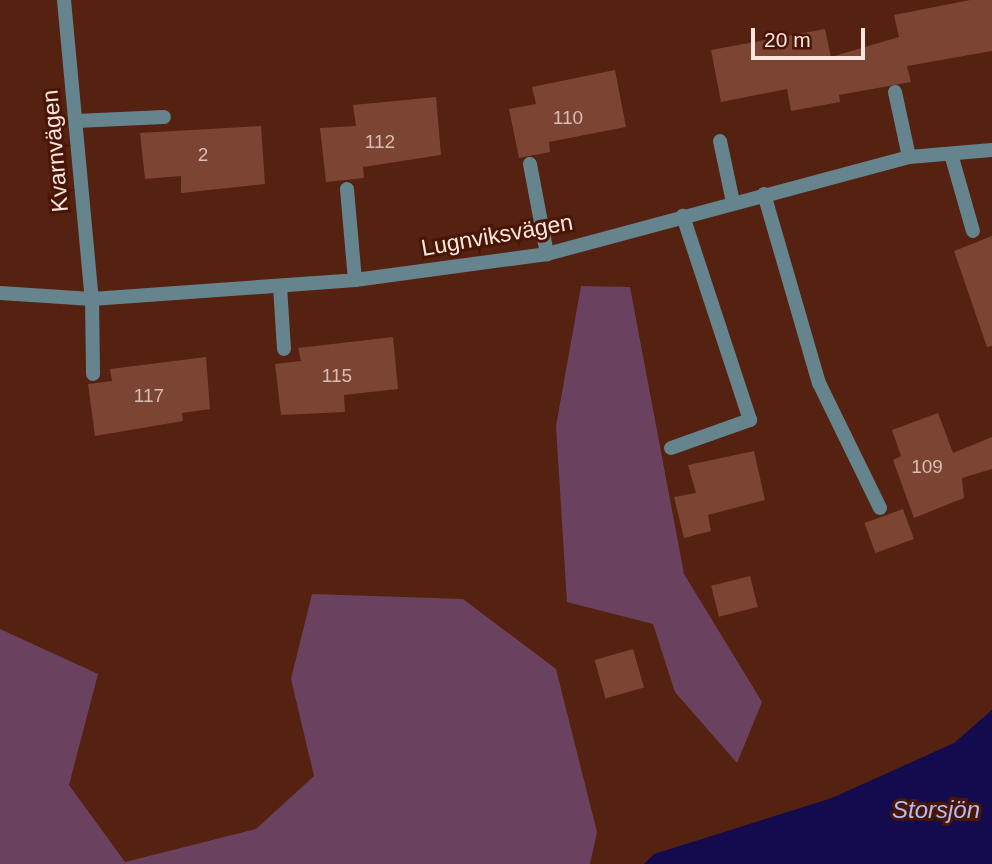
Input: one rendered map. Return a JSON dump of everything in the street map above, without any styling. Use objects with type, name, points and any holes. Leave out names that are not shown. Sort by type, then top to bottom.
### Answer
[{"type":"street","name":"Kvarnvägen","points":[[64,0],[92,299],[93,374]]},
{"type":"street","points":[[895,92],[909,157]]},
{"type":"street","points":[[75,121],[164,117]]},
{"type":"street","points":[[720,141],[733,202]]},
{"type":"street","name":"Lugnviksvägen","points":[[0,293],[92,299],[280,286],[355,280],[547,254],[909,157],[992,150]]},
{"type":"street","points":[[951,153],[973,231]]},
{"type":"street","points":[[530,164],[547,254]]},
{"type":"street","points":[[347,189],[355,280]]},
{"type":"street","points":[[764,194],[819,383],[880,508]]},
{"type":"street","points":[[670,447],[750,420],[683,216]]},
{"type":"street","points":[[280,286],[284,349]]},
{"type":"shaded area","points":[[581,286],[630,287],[684,574],[762,702],[737,763],[675,692],[653,624],[567,602],[556,426]]},
{"type":"shaded area","points":[[312,594],[463,599],[556,669],[597,832],[590,864],[0,864],[0,629],[98,674],[69,785],[125,862],[256,829],[314,776],[291,679]]},
{"type":"water","name":"Storsjön","points":[[992,710],[992,864],[644,864],[654,854],[832,798],[954,743]]},
{"type":"building","points":[[970,0],[992,0],[992,51],[907,66],[911,82],[839,95],[840,102],[791,111],[787,89],[721,102],[711,50],[825,29],[831,57],[899,37],[894,15]]},
{"type":"building","points":[[615,70],[626,127],[549,142],[550,152],[519,158],[509,109],[536,104],[532,87]]},
{"type":"building","points":[[436,97],[441,155],[363,167],[364,178],[326,182],[320,128],[356,126],[353,105]]},
{"type":"building","points":[[261,126],[265,184],[181,193],[181,176],[145,179],[140,133]]},
{"type":"building","points":[[992,236],[992,346],[987,347],[954,251]]},
{"type":"building","points":[[393,337],[398,389],[344,395],[345,412],[281,415],[275,364],[301,361],[298,348]]},
{"type":"building","points":[[206,357],[210,409],[182,413],[183,421],[95,436],[88,384],[112,381],[110,369]]},
{"type":"building","points":[[938,413],[953,453],[992,437],[992,469],[962,478],[964,498],[914,518],[893,460],[901,456],[892,430]]},
{"type":"building","points":[[754,451],[765,500],[708,515],[711,531],[684,538],[674,497],[696,493],[688,465]]},
{"type":"building","points":[[903,509],[914,539],[875,553],[864,523]]},
{"type":"building","points":[[750,576],[758,607],[719,617],[711,586]]},
{"type":"building","points":[[633,649],[644,687],[606,698],[595,660]]}]
